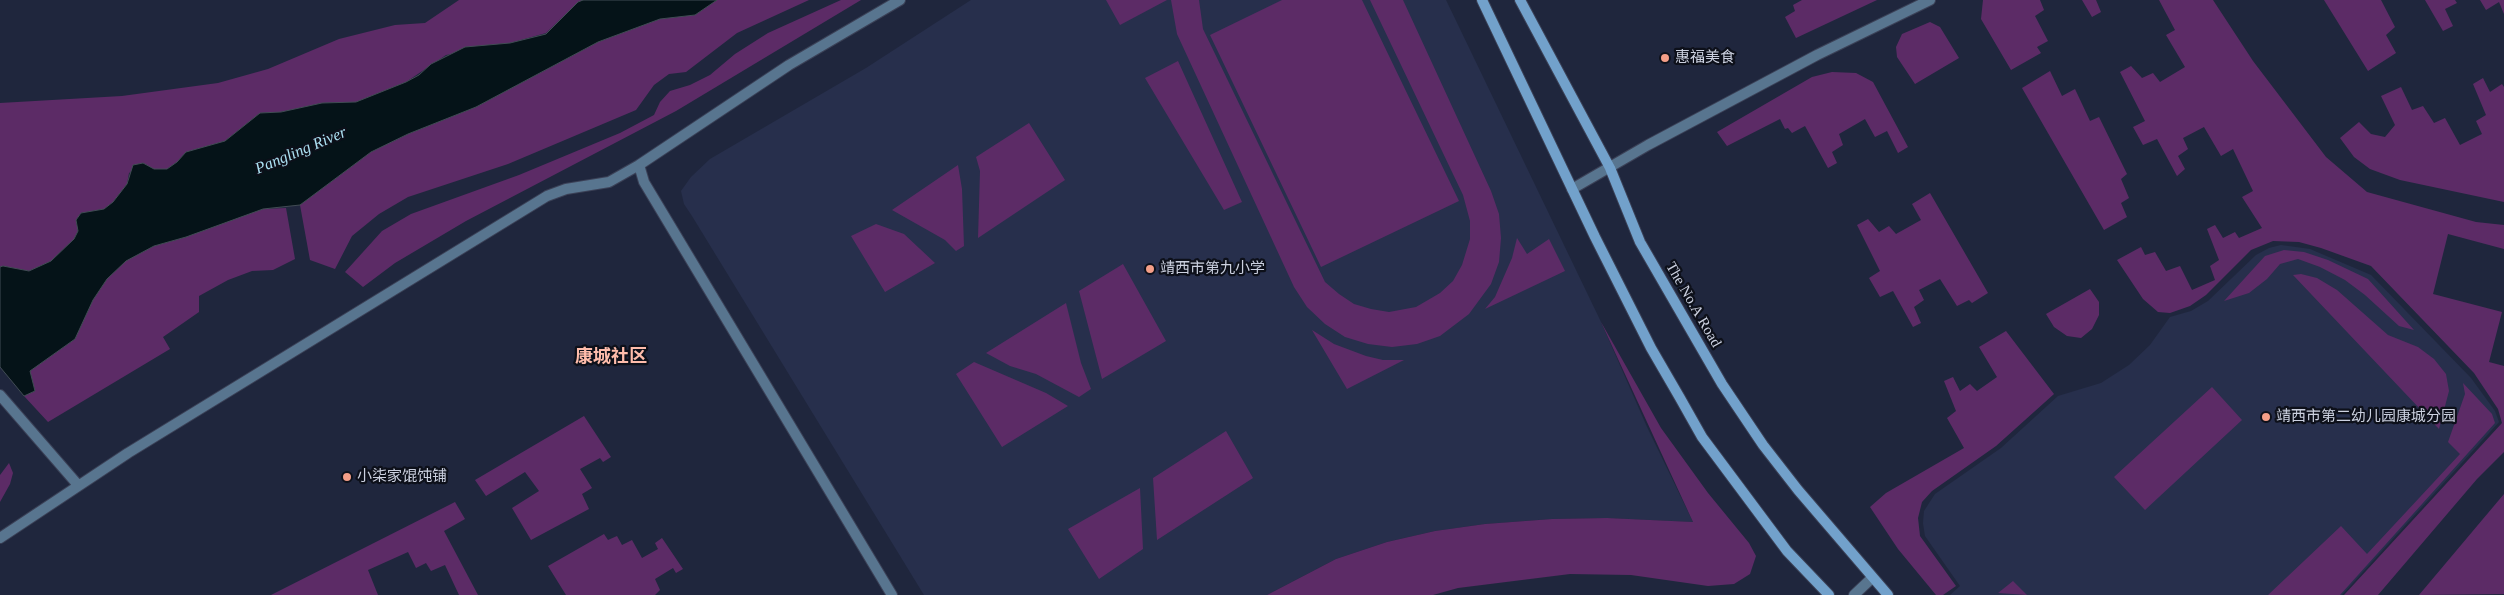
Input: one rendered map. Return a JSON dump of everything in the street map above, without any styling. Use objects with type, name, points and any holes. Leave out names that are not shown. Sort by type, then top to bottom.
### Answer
[{"type":"street","points":[[0,538],[78,485],[547,196],[566,189],[609,182],[639,165],[789,65],[900,0]]},
{"type":"street","points":[[1482,0],[1572,189],[1651,348],[1702,437],[1787,551],[1829,595]]},
{"type":"street","name":"The No.A Road","points":[[1520,0],[1610,168],[1640,242],[1722,384],[1763,445],[1888,595]]},
{"type":"street","points":[[1572,189],[1648,145],[1817,55],[1930,0]]},
{"type":"street","points":[[639,165],[644,182],[892,595]]},
{"type":"street","points":[[0,395],[78,485]]},
{"type":"street","points":[[1854,595],[1872,578]]},
{"type":"shaded area","points":[[459,0],[583,0],[578,2],[546,33],[510,43],[446,55],[406,82],[356,102],[322,103],[281,112],[260,113],[225,141],[186,152],[167,169],[154,169],[143,163],[129,173],[127,184],[113,202],[104,209],[81,213],[76,220],[78,231],[74,239],[51,261],[29,271],[0,267],[0,103],[122,96],[218,83],[268,69],[339,39],[395,25],[425,23]]},
{"type":"shaded area","points":[[717,0],[809,0],[737,33],[686,72],[669,74],[654,85],[636,110],[508,164],[408,197],[379,214],[352,236],[335,269],[310,260],[300,205],[371,152],[408,134],[476,107],[598,42],[660,19],[695,15]]},
{"type":"shaded area","points":[[841,0],[861,0],[676,111],[466,221],[395,263],[363,287],[345,272],[382,231],[411,214],[519,175],[620,133],[654,115],[660,102],[670,91],[690,85],[710,75],[735,54],[768,33]]},
{"type":"shaded area","name":"靖西市第九小学","points":[[971,0],[1446,0],[1601,322],[1647,427],[1693,522],[1607,518],[1552,519],[1485,524],[1435,531],[1387,542],[1336,559],[1267,595],[924,595],[684,204],[681,191],[691,177],[710,159],[866,68]]},
{"type":"shaded area","points":[[1106,0],[1167,0],[1120,25]]},
{"type":"shaded area","points":[[1171,0],[1199,0],[1203,29],[1325,282],[1354,304],[1389,312],[1416,307],[1440,293],[1453,281],[1462,265],[1470,239],[1470,221],[1463,195],[1370,0],[1403,0],[1491,191],[1499,214],[1501,238],[1499,262],[1491,284],[1469,314],[1440,336],[1417,344],[1392,347],[1368,344],[1345,337],[1325,324],[1307,307],[1294,287],[1177,34]]},
{"type":"shaded area","points":[[1282,0],[1362,0],[1459,201],[1321,267],[1210,35]]},
{"type":"shaded area","points":[[1802,0],[1877,0],[1796,38],[1785,17],[1795,11],[1793,5]]},
{"type":"shaded area","points":[[1983,0],[2040,0],[2044,10],[2035,16],[2048,41],[2037,47],[2041,53],[2011,70],[1981,19]]},
{"type":"shaded area","points":[[2082,0],[2096,0],[2101,12],[2092,17]]},
{"type":"shaded area","points":[[2159,0],[2213,0],[2253,61],[2326,157],[2367,192],[2476,222],[2504,225],[2504,249],[2448,234],[2433,294],[2502,312],[2489,362],[2504,366],[2504,452],[2477,479],[2378,595],[2344,595],[2502,423],[2498,409],[2474,373],[2371,266],[2321,248],[2299,242],[2273,241],[2251,250],[2206,295],[2190,306],[2170,313],[2158,312],[2143,299],[2117,260],[2141,247],[2145,255],[2155,252],[2166,271],[2180,266],[2192,290],[2215,280],[2210,266],[2219,260],[2207,229],[2215,225],[2223,238],[2235,232],[2239,238],[2262,228],[2242,197],[2253,191],[2233,149],[2221,156],[2204,127],[2183,138],[2188,149],[2178,156],[2185,169],[2177,176],[2157,139],[2143,145],[2133,127],[2145,121],[2120,72],[2131,66],[2142,78],[2153,73],[2160,82],[2185,67],[2166,35],[2175,30]]},
{"type":"shaded area","points":[[2324,0],[2381,0],[2395,27],[2386,35],[2396,53],[2368,71]]},
{"type":"shaded area","points":[[2425,0],[2455,0],[2457,3],[2445,9],[2453,26],[2443,31]]},
{"type":"shaded area","points":[[2480,0],[2504,0],[2504,14],[2499,2],[2486,10]]},
{"type":"shaded area","points":[[1930,22],[1940,27],[1959,58],[1915,84],[1897,57],[1896,47],[1902,34]]},
{"type":"shaded area","points":[[1178,61],[1242,202],[1224,210],[1145,78]]},
{"type":"shaded area","points":[[2050,71],[2062,96],[2075,89],[2090,121],[2099,117],[2127,174],[2121,179],[2129,198],[2121,203],[2127,217],[2104,230],[2022,88]]},
{"type":"shaded area","points":[[1832,72],[1856,73],[1873,82],[1908,147],[1898,153],[1887,131],[1875,137],[1865,119],[1839,134],[1843,145],[1832,152],[1837,163],[1828,168],[1805,126],[1792,133],[1788,128],[1785,129],[1780,119],[1727,146],[1717,132],[1812,77]]},
{"type":"shaded area","points":[[2483,78],[2490,92],[2502,84],[2504,87],[2504,202],[2400,180],[2370,169],[2354,157],[2340,138],[2359,122],[2371,134],[2385,137],[2395,125],[2381,96],[2401,87],[2412,110],[2423,106],[2434,123],[2445,118],[2460,145],[2482,134],[2476,121],[2486,115],[2473,84]]},
{"type":"shaded area","points":[[1029,123],[1065,180],[978,238],[980,171],[976,157]]},
{"type":"shaded area","points":[[958,165],[962,189],[964,246],[956,251],[945,240],[892,210]]},
{"type":"shaded area","points":[[1930,193],[1988,293],[1972,303],[1969,300],[1957,306],[1940,279],[1919,290],[1924,300],[1914,307],[1921,323],[1913,327],[1893,291],[1880,297],[1869,278],[1880,271],[1857,225],[1868,219],[1879,232],[1889,226],[1896,234],[1921,220],[1912,204]]},
{"type":"shaded area","points":[[286,208],[295,259],[273,270],[252,271],[228,280],[199,296],[199,312],[163,337],[170,349],[48,422],[24,396],[35,391],[30,371],[75,339],[93,300],[107,279],[125,261],[154,246],[186,237],[210,226],[263,209]]},
{"type":"shaded area","points":[[876,224],[904,234],[935,263],[885,292],[851,236]]},
{"type":"shaded area","points":[[1517,238],[1527,254],[1549,239],[1565,271],[1485,309],[1495,297],[1512,258]]},
{"type":"shaded area","name":"靖西市第二幼儿园康城分园","points":[[2281,245],[2310,249],[2371,275],[2471,378],[2495,411],[2499,422],[2342,595],[1950,595],[1960,586],[1925,536],[1923,523],[1924,511],[1935,494],[2001,448],[2058,396],[2101,383],[2129,365],[2150,345],[2170,317],[2191,311],[2208,301],[2256,255],[2269,248]]},
{"type":"shaded area","points":[[2284,250],[2304,252],[2328,260],[2368,279],[2414,330],[2399,326],[2365,295],[2345,280],[2320,267],[2298,259],[2280,264],[2267,279],[2249,293],[2224,301],[2265,256]]},
{"type":"shaded area","points":[[1123,264],[1166,341],[1102,379],[1079,291]]},
{"type":"shaded area","points":[[2301,274],[2317,278],[2337,290],[2388,335],[2418,347],[2434,359],[2446,374],[2449,391],[2439,429],[2293,275]]},
{"type":"shaded area","points":[[2090,289],[2099,302],[2099,315],[2092,329],[2081,338],[2067,336],[2054,327],[2046,314]]},
{"type":"shaded area","points":[[1066,303],[1081,363],[1091,389],[1079,397],[1036,374],[1010,366],[986,353]]},
{"type":"shaded area","points":[[1601,322],[1661,428],[1708,493],[1749,543],[1756,556],[1750,574],[1734,584],[1708,586],[1631,575],[1570,574],[1458,588],[1433,595],[1267,595],[1336,559],[1387,542],[1435,531],[1485,524],[1552,519],[1607,518],[1693,522]]},
{"type":"shaded area","points":[[1312,330],[1334,344],[1366,356],[1383,360],[1404,360],[1347,389]]},
{"type":"shaded area","points":[[2006,331],[2054,394],[1996,446],[1932,491],[1922,502],[1918,518],[1920,536],[1956,586],[1943,595],[1936,595],[1898,549],[1870,507],[1886,493],[1964,448],[1947,418],[1956,411],[1944,381],[1953,377],[1960,391],[1970,384],[1977,391],[1997,377],[1979,347]]},
{"type":"shaded area","points":[[974,362],[1046,393],[1068,406],[1002,447],[956,374]]},
{"type":"shaded area","points":[[2463,383],[2492,414],[2495,423],[2340,595],[2268,595],[2341,526],[2367,554],[2460,454],[2448,442],[2465,394]]},
{"type":"shaded area","points":[[2212,387],[2242,420],[2145,510],[2114,477]]},
{"type":"shaded area","points":[[584,416],[611,457],[603,462],[600,458],[580,469],[592,488],[582,494],[589,509],[531,540],[512,508],[539,491],[525,472],[486,496],[475,480]]},
{"type":"shaded area","points":[[1226,431],[1253,478],[1157,540],[1153,478]]},
{"type":"shaded area","points":[[9,463],[13,473],[10,484],[0,502],[0,475]]},
{"type":"shaded area","points":[[1140,488],[1143,549],[1099,579],[1068,529]]},
{"type":"shaded area","points":[[2504,494],[2504,594],[2419,595]]},
{"type":"shaded area","points":[[455,502],[465,519],[444,531],[478,595],[459,595],[445,565],[431,571],[426,563],[416,568],[408,552],[368,570],[378,595],[271,595]]},
{"type":"shaded area","points":[[604,534],[608,540],[617,536],[622,545],[632,540],[642,558],[658,549],[655,543],[662,538],[683,569],[676,573],[673,568],[655,579],[660,590],[655,595],[566,595],[548,566]]},
{"type":"shaded area","points":[[2013,581],[2027,595],[1998,593]]},
{"type":"water","name":"Pangling River","points":[[583,0],[717,0],[695,15],[660,19],[598,42],[476,107],[408,134],[371,152],[300,205],[263,209],[186,237],[154,246],[126,261],[107,279],[93,300],[75,339],[30,371],[35,391],[24,396],[0,367],[0,267],[29,271],[51,261],[74,239],[78,231],[76,220],[81,213],[104,209],[113,202],[127,184],[133,165],[143,163],[154,169],[167,169],[186,152],[225,141],[260,113],[281,112],[322,103],[356,102],[406,82],[419,75],[431,64],[465,47],[510,43],[546,34],[578,2]]},
{"type":"place","name":"惠福美食","points":[[1665,58]]},
{"type":"place","name":"靖西市第九小学","points":[[1150,269]]},
{"type":"place","name":"靖西市第二幼儿园康城分园","points":[[2266,417]]},
{"type":"place","name":"小柒家馄饨铺","points":[[347,477]]},
{"type":"district","name":"康城社区","points":[[611,357]]}]
